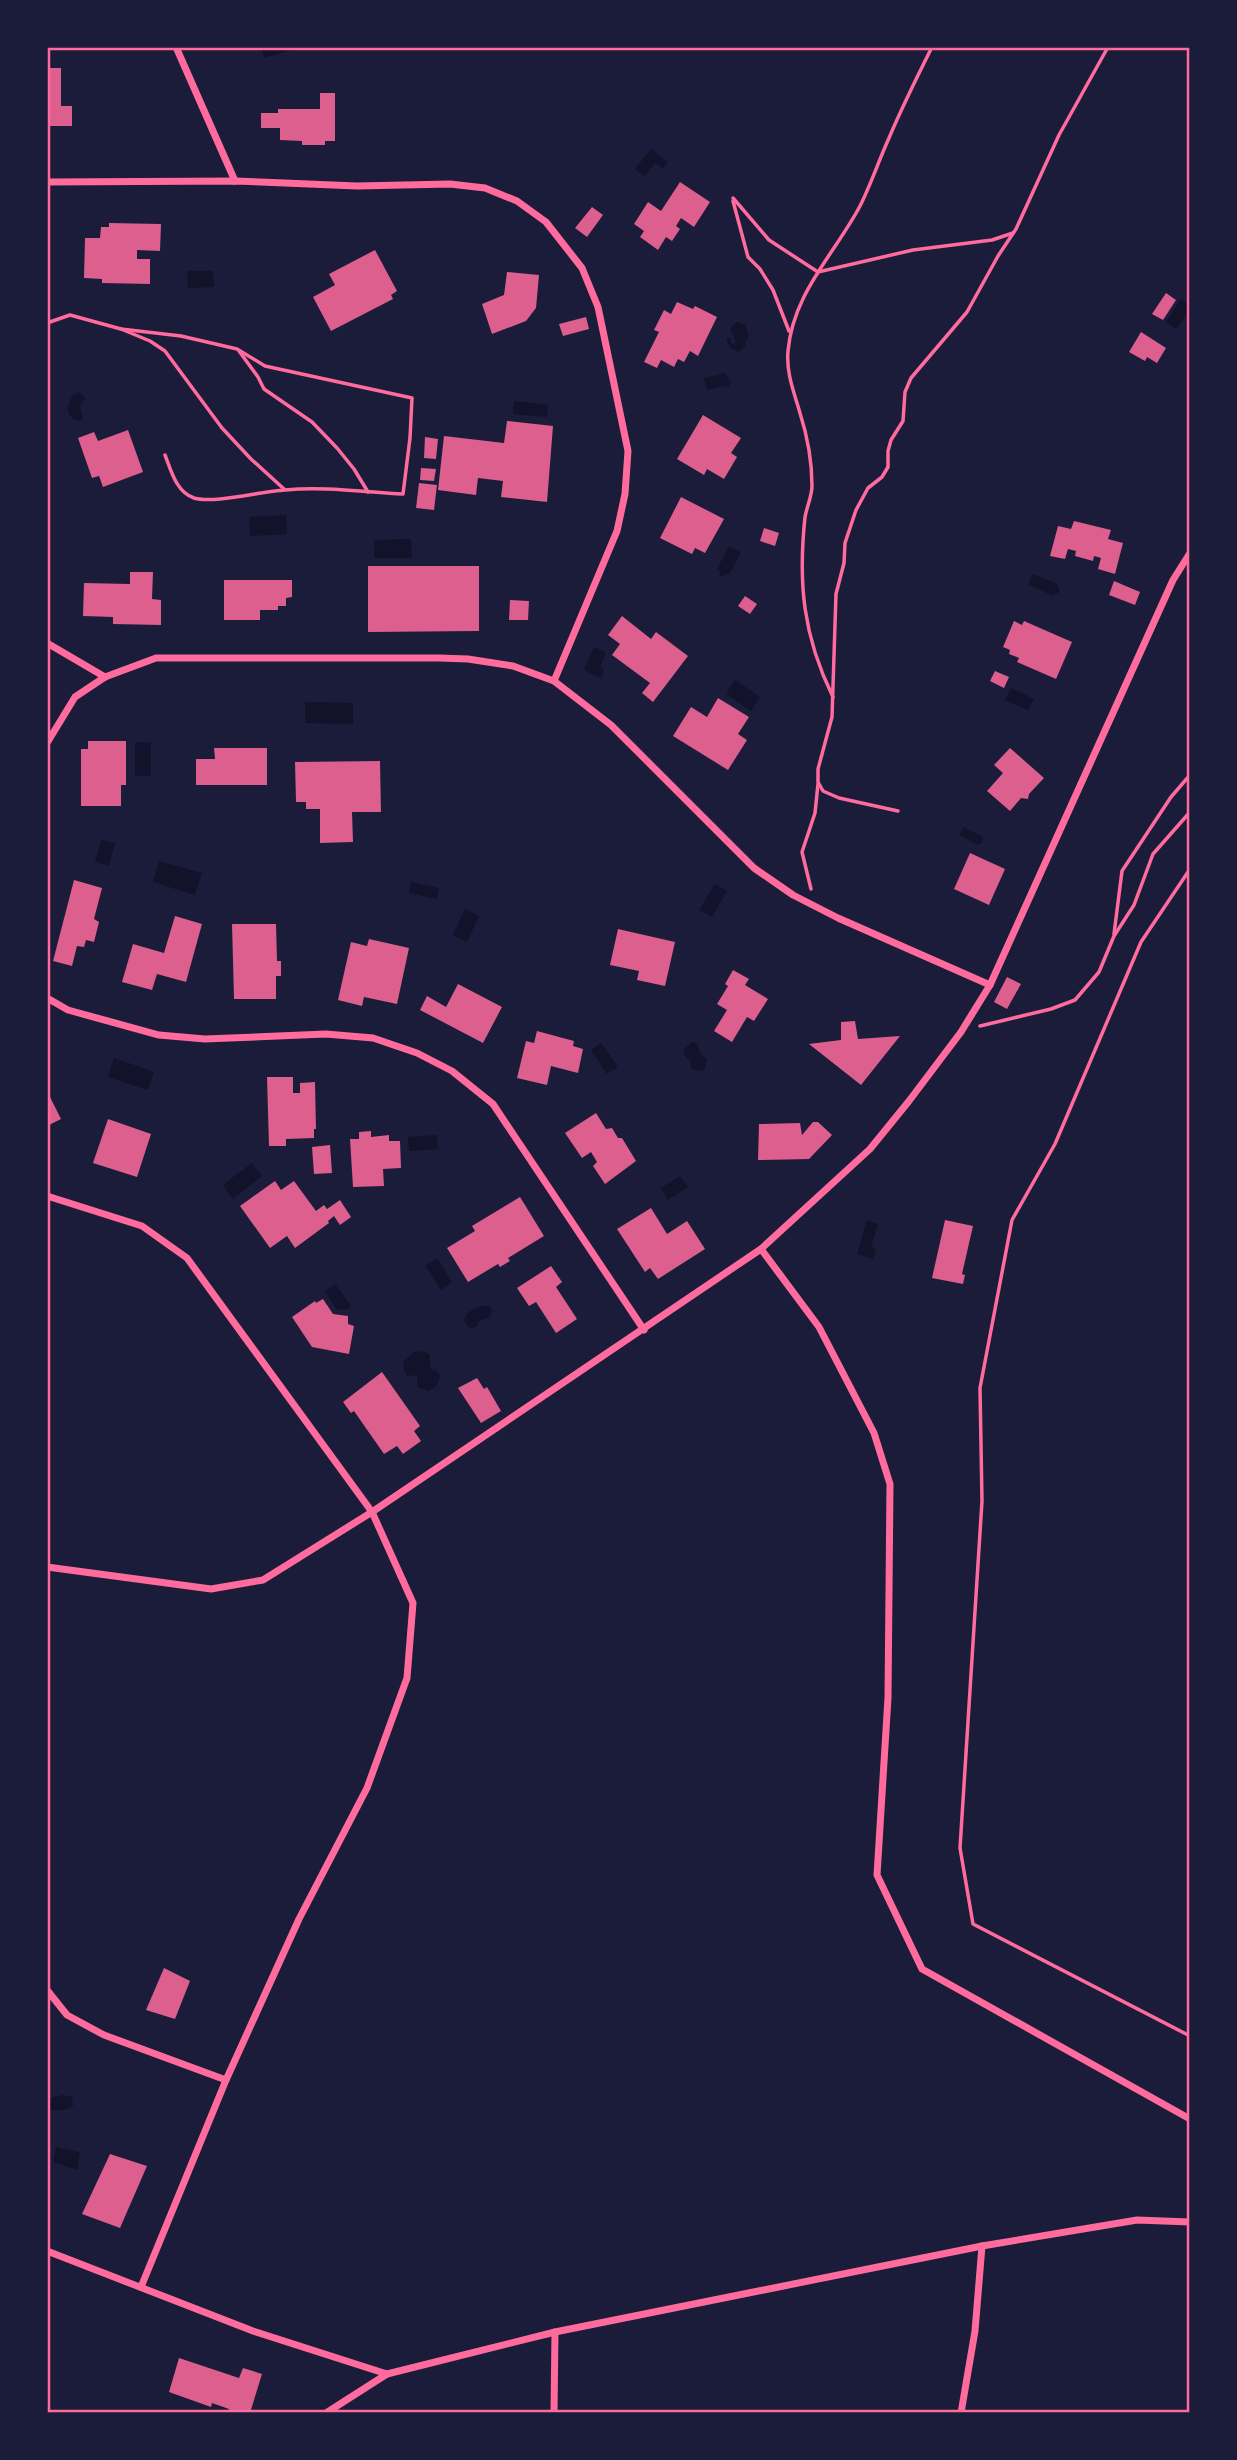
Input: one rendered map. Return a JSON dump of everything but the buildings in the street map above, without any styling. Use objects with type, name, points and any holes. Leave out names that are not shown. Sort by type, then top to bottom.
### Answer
[{"type":"street","points":[[176,47],[235,181]]},
{"type":"street","points":[[47,182],[235,181],[357,186],[450,184],[485,188],[517,201],[546,222],[582,268],[598,307],[628,450],[625,494],[617,531],[554,681]]},
{"type":"street","points":[[47,1567],[211,1589],[263,1580],[372,1512],[761,1249],[870,1149],[961,1032],[990,985],[1173,580],[1190,552]]},
{"type":"street","points":[[47,643],[105,677]]},
{"type":"street","points":[[47,743],[75,697],[105,677],[156,658],[439,658],[468,659],[513,666],[554,681],[611,725],[754,868],[793,895],[838,918],[990,985]]},
{"type":"street","points":[[47,998],[68,1010],[159,1035],[205,1039],[326,1034],[373,1038],[417,1053],[452,1071],[493,1104],[644,1330]]},
{"type":"street","points":[[47,1196],[142,1226],[187,1258],[372,1512],[413,1603],[407,1678],[367,1788],[299,1919],[226,2080],[141,2287]]},
{"type":"street","points":[[761,1249],[819,1327],[873,1433],[890,1484],[888,1698],[877,1875],[922,1969],[1190,2119]]},
{"type":"street","points":[[47,1990],[67,2015],[104,2035],[226,2080]]},
{"type":"street","points":[[326,2413],[387,2374],[555,2332],[982,2246],[1137,2220],[1190,2222]]},
{"type":"street","points":[[961,2413],[975,2331],[982,2246]]},
{"type":"street","points":[[47,2251],[253,2330],[387,2374]]},
{"type":"street","points":[[554,2413],[555,2332]]},
{"type":"path","points":[[834,698],[812,648],[804,612],[802,569],[812,488],[810,458],[788,373],[791,324],[803,294],[860,206],[905,100],[932,47]]},
{"type":"path","points":[[811,904],[811,886],[802,852],[815,813],[818,769],[832,717],[836,594],[844,563],[845,543],[856,510],[868,488],[882,477],[888,467],[888,451],[891,440],[904,421],[905,392],[911,378],[967,312],[1013,233],[1044,172],[1059,135],[1108,47]]},
{"type":"path","points":[[790,333],[773,290],[760,269],[748,257],[733,198],[769,240],[818,272],[913,250],[992,240],[1013,233]]},
{"type":"path","points":[[47,323],[70,315],[121,329],[150,341],[165,351],[222,428],[284,489]]},
{"type":"path","points":[[121,329],[181,336],[237,349],[265,366],[412,398],[410,438],[402,494],[284,489],[239,496],[195,498],[175,481],[165,455]]},
{"type":"path","points":[[237,349],[264,389],[312,422],[354,469],[368,492]]},
{"type":"path","points":[[1114,936],[1122,871],[1171,797],[1190,775]]},
{"type":"path","points":[[818,782],[823,791],[838,798],[898,811]]},
{"type":"path","points":[[961,1032],[999,1020],[1051,1009],[1075,1000],[1099,972],[1114,936],[1134,905],[1153,854],[1190,812]]},
{"type":"path","points":[[1190,869],[1140,942],[1055,1144],[1012,1220],[980,1388],[982,1501],[960,1848],[973,1924],[1190,2036]]},
{"type":"shaded area","points":[[261,47],[290,47],[291,50],[264,58]]},
{"type":"shaded area","points":[[651,149],[668,162],[663,169],[655,163],[644,177],[635,169]]},
{"type":"shaded area","points":[[187,271],[213,271],[214,287],[188,288]]},
{"type":"shaded area","points":[[1181,299],[1190,304],[1190,309],[1176,329],[1166,322]]},
{"type":"shaded area","points":[[737,322],[746,325],[749,339],[746,339],[745,346],[739,352],[730,348],[726,338],[730,337],[732,344],[736,343],[730,328]]},
{"type":"shaded area","points":[[725,373],[731,382],[729,387],[707,390],[704,378]]},
{"type":"shaded area","points":[[79,392],[85,398],[80,406],[83,419],[81,421],[72,418],[68,412],[73,395]]},
{"type":"shaded area","points":[[514,401],[548,405],[547,417],[513,414]]},
{"type":"shaded area","points":[[286,515],[287,534],[250,536],[249,517]]},
{"type":"shaded area","points":[[411,539],[412,558],[374,558],[374,540]]},
{"type":"shaded area","points":[[729,546],[741,552],[729,575],[722,577],[717,569]]},
{"type":"shaded area","points":[[1033,574],[1057,584],[1060,592],[1052,595],[1028,585]]},
{"type":"shaded area","points":[[594,647],[606,653],[600,667],[604,670],[601,678],[584,670]]},
{"type":"shaded area","points":[[735,680],[760,697],[751,711],[726,694]]},
{"type":"shaded area","points":[[1011,688],[1034,699],[1028,710],[1005,700]]},
{"type":"shaded area","points":[[305,702],[353,703],[353,724],[305,723]]},
{"type":"shaded area","points":[[135,742],[151,742],[151,776],[135,776]]},
{"type":"shaded area","points":[[963,827],[983,837],[982,843],[978,845],[959,835]]},
{"type":"shaded area","points":[[101,840],[115,843],[109,866],[95,862]]},
{"type":"shaded area","points":[[159,861],[202,873],[195,895],[153,882]]},
{"type":"shaded area","points":[[411,882],[439,888],[437,899],[409,893]]},
{"type":"shaded area","points":[[715,884],[727,891],[712,917],[699,910]]},
{"type":"shaded area","points":[[465,909],[479,916],[467,942],[453,935]]},
{"type":"shaded area","points":[[693,1042],[707,1059],[704,1071],[692,1069],[690,1061],[683,1054],[685,1048]]},
{"type":"shaded area","points":[[601,1043],[618,1067],[607,1074],[591,1050]]},
{"type":"shaded area","points":[[114,1058],[154,1072],[148,1090],[108,1077]]},
{"type":"shaded area","points":[[437,1135],[438,1149],[409,1151],[408,1137]]},
{"type":"shaded area","points":[[252,1163],[262,1176],[233,1199],[223,1185]]},
{"type":"shaded area","points":[[680,1176],[688,1187],[668,1200],[661,1188]]},
{"type":"shaded area","points":[[867,1220],[878,1224],[871,1247],[876,1249],[873,1259],[857,1254]]},
{"type":"shaded area","points":[[437,1258],[452,1282],[441,1290],[425,1266]]},
{"type":"shaded area","points":[[335,1284],[351,1306],[347,1309],[337,1310],[325,1291]]},
{"type":"shaded area","points":[[482,1306],[489,1306],[492,1310],[490,1317],[479,1321],[477,1326],[470,1329],[464,1321],[466,1315]]},
{"type":"shaded area","points":[[415,1351],[430,1355],[430,1368],[434,1371],[435,1368],[440,1376],[437,1386],[428,1391],[417,1387],[417,1375],[407,1376],[403,1366],[404,1361]]},
{"type":"shaded area","points":[[63,2095],[72,2097],[73,2106],[65,2110],[47,2110],[47,2099]]},
{"type":"shaded area","points":[[56,2147],[80,2152],[77,2170],[53,2162]]}]
